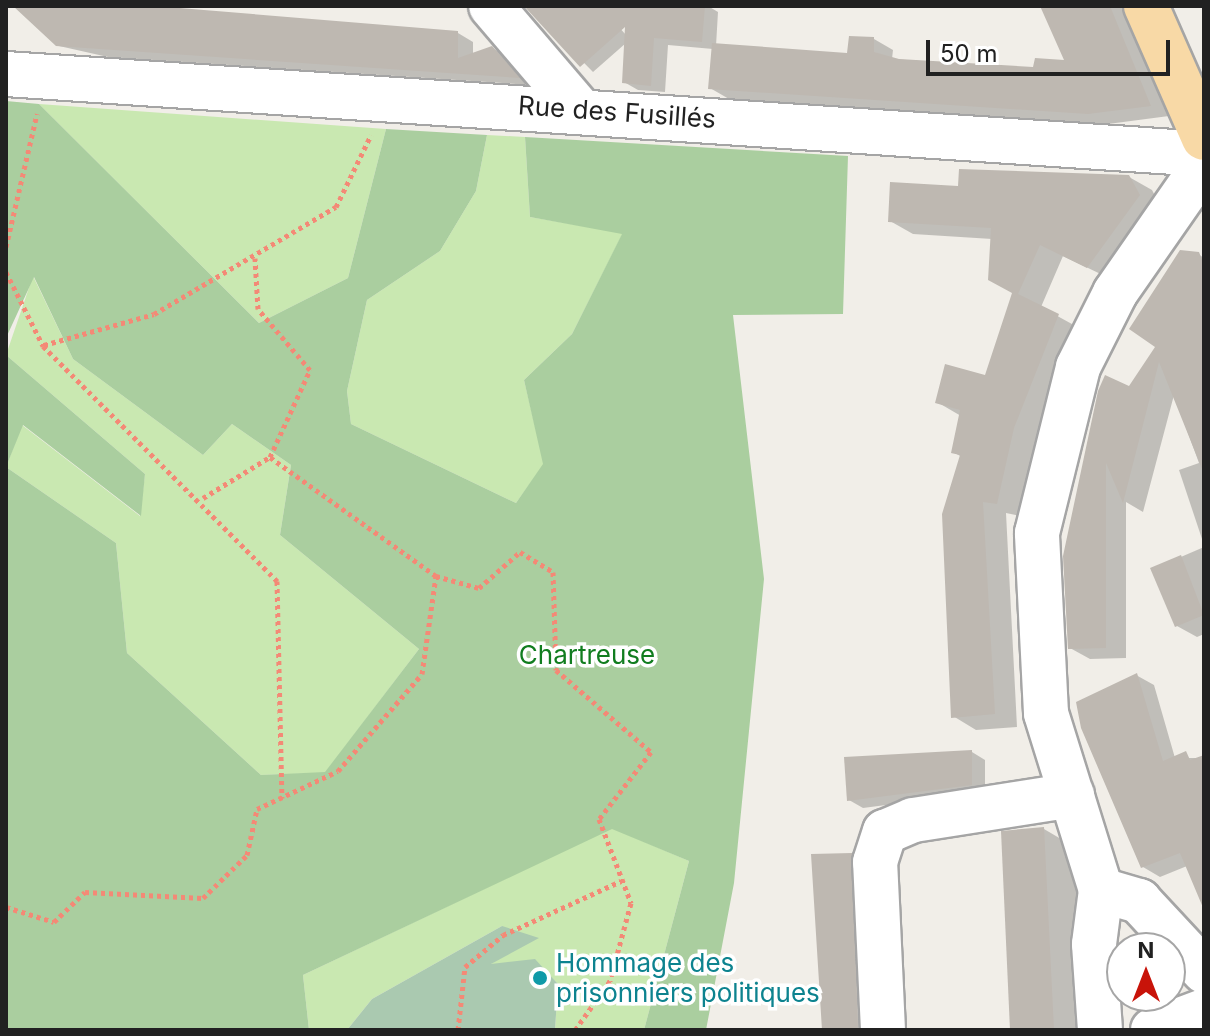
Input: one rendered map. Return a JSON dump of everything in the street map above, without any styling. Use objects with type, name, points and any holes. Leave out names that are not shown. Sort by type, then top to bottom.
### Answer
[{"type":"main road","points":[[1146,6],[1204,138]]},
{"type":"street","points":[[491,6],[578,108]]},
{"type":"street","name":"Rue des Fusillés","points":[[14,63],[378,97],[578,108],[1204,154]]},
{"type":"street","points":[[1100,1030],[1094,944],[1101,890],[1046,713],[1037,642],[1037,533],[1054,443],[1078,367],[1115,293],[1204,165]]},
{"type":"street","points":[[883,1030],[875,862],[885,832],[927,818],[1072,795]]},
{"type":"street","points":[[1101,890],[1139,901],[1204,971]]},
{"type":"street","points":[[1153,1030],[1204,1011]]},
{"type":"path","points":[[6,247],[39,104],[14,63]]},
{"type":"path","points":[[43,346],[154,314],[255,258],[336,207],[370,142],[378,97]]},
{"type":"path","points":[[202,498],[270,457],[310,370],[258,309],[255,258]]},
{"type":"path","points":[[6,272],[43,346],[202,498],[277,581],[282,798]]},
{"type":"path","points":[[270,457],[436,576],[479,588],[520,552],[553,572],[556,670],[651,752],[599,819],[631,903],[610,981],[575,1030]]},
{"type":"path","points":[[6,907],[54,922],[85,892],[203,898],[247,855],[257,809],[338,771],[422,674],[436,576]]},
{"type":"path","points":[[458,1030],[465,967],[503,935],[621,881]]},
{"type":"green space","name":"Chartreuse","points":[[6,101],[39,104],[259,323],[348,278],[386,129],[487,135],[476,191],[440,251],[367,300],[347,391],[351,424],[516,503],[543,464],[524,380],[572,334],[622,234],[530,217],[525,137],[848,156],[843,314],[733,315],[764,579],[734,883],[706,1030],[644,1030],[689,861],[612,829],[303,975],[309,1030],[6,1030],[6,467],[116,543],[127,653],[261,775],[325,772],[419,649],[280,535],[291,465],[232,424],[203,455],[73,359],[34,277],[6,338]]},
{"type":"green space","points":[[39,104],[386,129],[348,278],[259,323]]},
{"type":"green space","points":[[487,135],[525,137],[530,217],[623,233],[572,334],[524,380],[544,464],[516,503],[351,424],[347,391],[367,300],[440,251],[476,191]]},
{"type":"green space","points":[[33,276],[73,359],[203,455],[232,424],[291,465],[280,535],[419,649],[325,773],[261,775],[127,653],[116,543],[6,467],[22,425],[140,516],[145,474],[6,355]]},
{"type":"green space","points":[[6,355],[145,474],[141,516],[23,425],[6,467]]},
{"type":"green space","points":[[612,828],[689,861],[644,1030],[555,1030],[558,984],[535,960],[489,965],[503,956],[502,926],[372,999],[347,1030],[309,1030],[303,975]]},
{"type":"green space","points":[[502,926],[539,938],[491,964],[535,959],[558,984],[555,1030],[347,1030],[372,999]]},
{"type":"building","points":[[13,6],[155,6],[458,31],[458,58],[492,46],[520,78],[56,46]]},
{"type":"building","points":[[524,6],[705,6],[702,42],[654,38],[651,86],[622,83],[625,27],[580,67]]},
{"type":"building","points":[[1040,6],[1110,6],[1151,106],[1088,114],[708,89],[712,43],[847,53],[849,36],[874,37],[874,52],[899,59],[1033,67],[1035,58],[1064,60]]},
{"type":"building","points":[[959,169],[1129,175],[1140,195],[1087,268],[1040,245],[1018,294],[1059,314],[1014,428],[997,504],[983,502],[995,714],[951,718],[942,514],[960,455],[951,453],[960,410],[935,403],[945,364],[985,375],[1012,293],[988,280],[991,228],[888,222],[890,182],[958,186]]},
{"type":"building","points":[[1180,250],[1199,252],[1204,265],[1204,474],[1159,362],[1123,503],[1106,463],[1106,648],[1068,649],[1063,556],[1098,391],[1105,375],[1129,386],[1155,347],[1129,329]]},
{"type":"building","points":[[1181,555],[1204,615],[1175,627],[1150,568]]},
{"type":"building","points":[[1137,673],[1163,761],[1186,751],[1190,760],[1204,755],[1204,910],[1180,853],[1141,868],[1081,728],[1076,702]]},
{"type":"building","points":[[972,750],[972,785],[847,801],[844,757]]},
{"type":"building","points":[[1044,827],[1054,1030],[1010,1030],[1001,831]]},
{"type":"building","points":[[852,853],[858,1030],[822,1030],[811,854]]},
{"type":"place","name":"Hommage des prisonniers politiques","points":[[540,978]]}]
